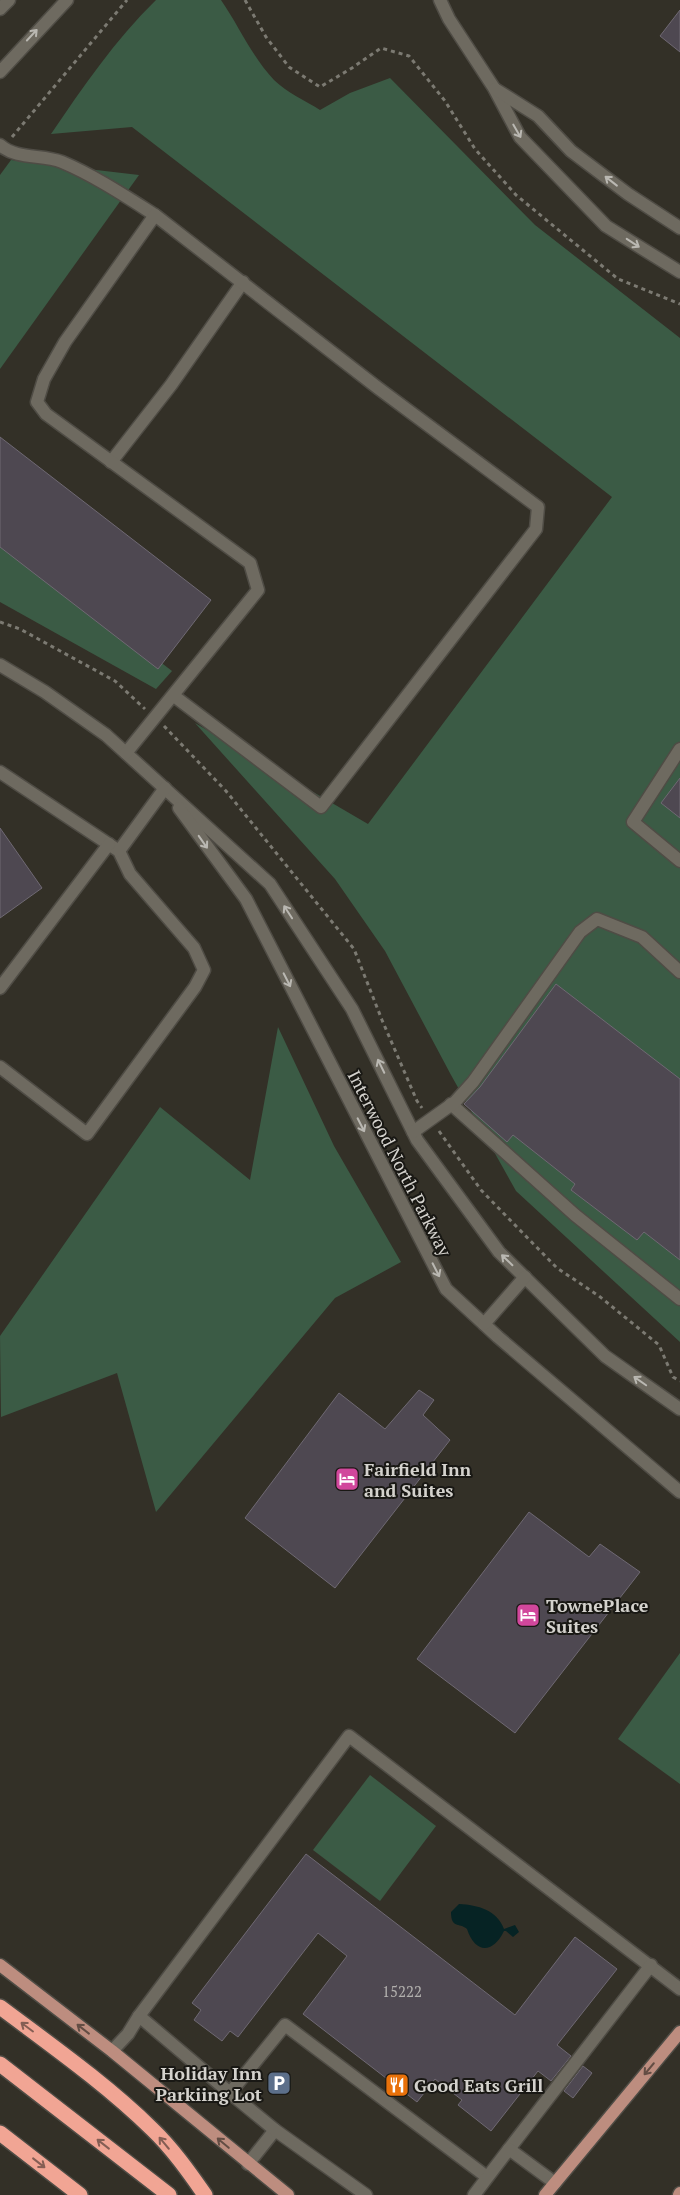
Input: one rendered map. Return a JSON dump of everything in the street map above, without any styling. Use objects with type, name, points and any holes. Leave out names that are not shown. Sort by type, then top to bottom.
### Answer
[{"type":"highway","points":[[0,2007],[85,2072],[153,2130],[190,2173],[205,2195]]},
{"type":"highway","points":[[0,2064],[169,2195]]},
{"type":"highway","points":[[0,2133],[80,2195]]},
{"type":"main road","points":[[0,1965],[112,2052],[288,2195]]},
{"type":"main road","points":[[545,2195],[680,2032]]},
{"type":"street","points":[[0,9],[9,0]]},
{"type":"street","points":[[0,72],[67,0]]},
{"type":"street","points":[[440,0],[449,19],[494,88],[520,136],[606,226],[680,272]]},
{"type":"street","points":[[494,88],[538,116],[571,151],[628,194],[680,228]]},
{"type":"street","points":[[1,146],[7,151],[60,161],[92,176],[156,216],[378,388],[538,507],[536,529],[321,807],[174,696]]},
{"type":"street","points":[[126,753],[258,590],[250,563],[46,414],[37,402],[44,379],[65,342],[156,216]]},
{"type":"street","points":[[111,462],[171,385],[243,282]]},
{"type":"street","name":"Interwood North Parkway","points":[[0,665],[46,692],[106,735],[270,884],[352,1009],[414,1132],[499,1252],[605,1356],[680,1409]]},
{"type":"street","points":[[680,749],[632,822],[680,861]]},
{"type":"street","points":[[0,772],[120,851],[130,874],[194,948],[204,970],[195,987],[87,1134],[0,1067]]},
{"type":"street","points":[[120,851],[165,788]]},
{"type":"street","name":"Interwood North Parkway","points":[[165,788],[246,899],[446,1289],[484,1324],[680,1492]]},
{"type":"street","points":[[0,988],[109,844]]},
{"type":"street","points":[[414,1132],[452,1104],[474,1082],[580,932],[597,919],[642,937],[680,972]]},
{"type":"street","points":[[452,1104],[575,1215],[680,1299]]},
{"type":"street","points":[[484,1324],[525,1278]]},
{"type":"street","points":[[112,2052],[128,2034],[139,2016],[348,1736],[651,1965],[680,1989]]},
{"type":"street","points":[[474,2195],[651,1965]]},
{"type":"street","points":[[139,2016],[275,2130],[366,2195]]},
{"type":"street","points":[[230,2093],[285,2025],[487,2177]]},
{"type":"street","points":[[248,2164],[275,2130]]},
{"type":"street","points":[[509,2149],[555,2183]]},
{"type":"path","points":[[1,146],[127,0]]},
{"type":"path","points":[[245,0],[266,37],[289,66],[320,87],[381,48],[409,56],[445,100],[475,149],[516,195],[618,279],[680,304]]},
{"type":"green space","points":[[156,0],[221,0],[252,51],[274,80],[320,110],[350,93],[390,78],[535,225],[680,338],[680,1342],[516,1191],[385,951],[335,879],[195,723],[368,824],[612,497],[132,127],[51,134],[87,81],[127,31]]},
{"type":"green space","points":[[11,160],[139,175],[0,369],[0,175]]},
{"type":"green space","points":[[0,538],[172,671],[156,689],[0,602]]},
{"type":"green space","points":[[278,1027],[334,1146],[401,1262],[335,1298],[156,1512],[117,1373],[1,1417],[0,1336],[160,1107],[250,1180]]},
{"type":"green space","points":[[680,1653],[680,1784],[618,1739]]},
{"type":"green space","points":[[370,1775],[436,1826],[380,1901],[313,1850]]},
{"type":"water","points":[[459,1904],[480,1907],[497,1917],[504,1929],[515,1925],[519,1932],[513,1937],[504,1931],[495,1944],[490,1947],[479,1947],[470,1937],[467,1929],[452,1921],[451,1912]]},
{"type":"building","points":[[680,10],[680,52],[660,36]]},
{"type":"building","points":[[0,437],[211,600],[158,669],[0,547]]},
{"type":"building","points":[[680,778],[680,818],[661,803]]},
{"type":"building","points":[[0,828],[42,888],[0,918]]},
{"type":"building","points":[[556,984],[680,1079],[680,1260],[644,1232],[637,1240],[571,1190],[575,1184],[513,1135],[507,1142],[464,1104],[480,1087]]},
{"type":"building","name":"Fairfield Inn and Suites","points":[[419,1390],[434,1400],[423,1415],[450,1440],[335,1588],[245,1518],[339,1393],[385,1429]]},
{"type":"building","name":"TownePlace Suites","points":[[529,1512],[589,1557],[600,1544],[640,1572],[515,1733],[417,1659]]},
{"type":"building","points":[[306,1854],[515,2015],[575,1937],[617,1969],[557,2045],[571,2056],[551,2081],[538,2071],[491,2131],[458,2105],[462,2100],[435,2079],[417,2102],[303,2014],[347,1956],[318,1933],[238,2037],[230,2031],[222,2041],[194,2020],[201,2010],[192,2003]]},
{"type":"building","points":[[583,2066],[592,2073],[573,2098],[564,2091]]},
{"type":"place","name":"Fairfield Inn and Suites","points":[[347,1479]]},
{"type":"place","name":"TownePlace Suites","points":[[528,1615]]},
{"type":"place","name":"Holiday Inn Parkiing Lot","points":[[279,2083]]},
{"type":"place","name":"Good Eats Grill","points":[[397,2085]]}]
